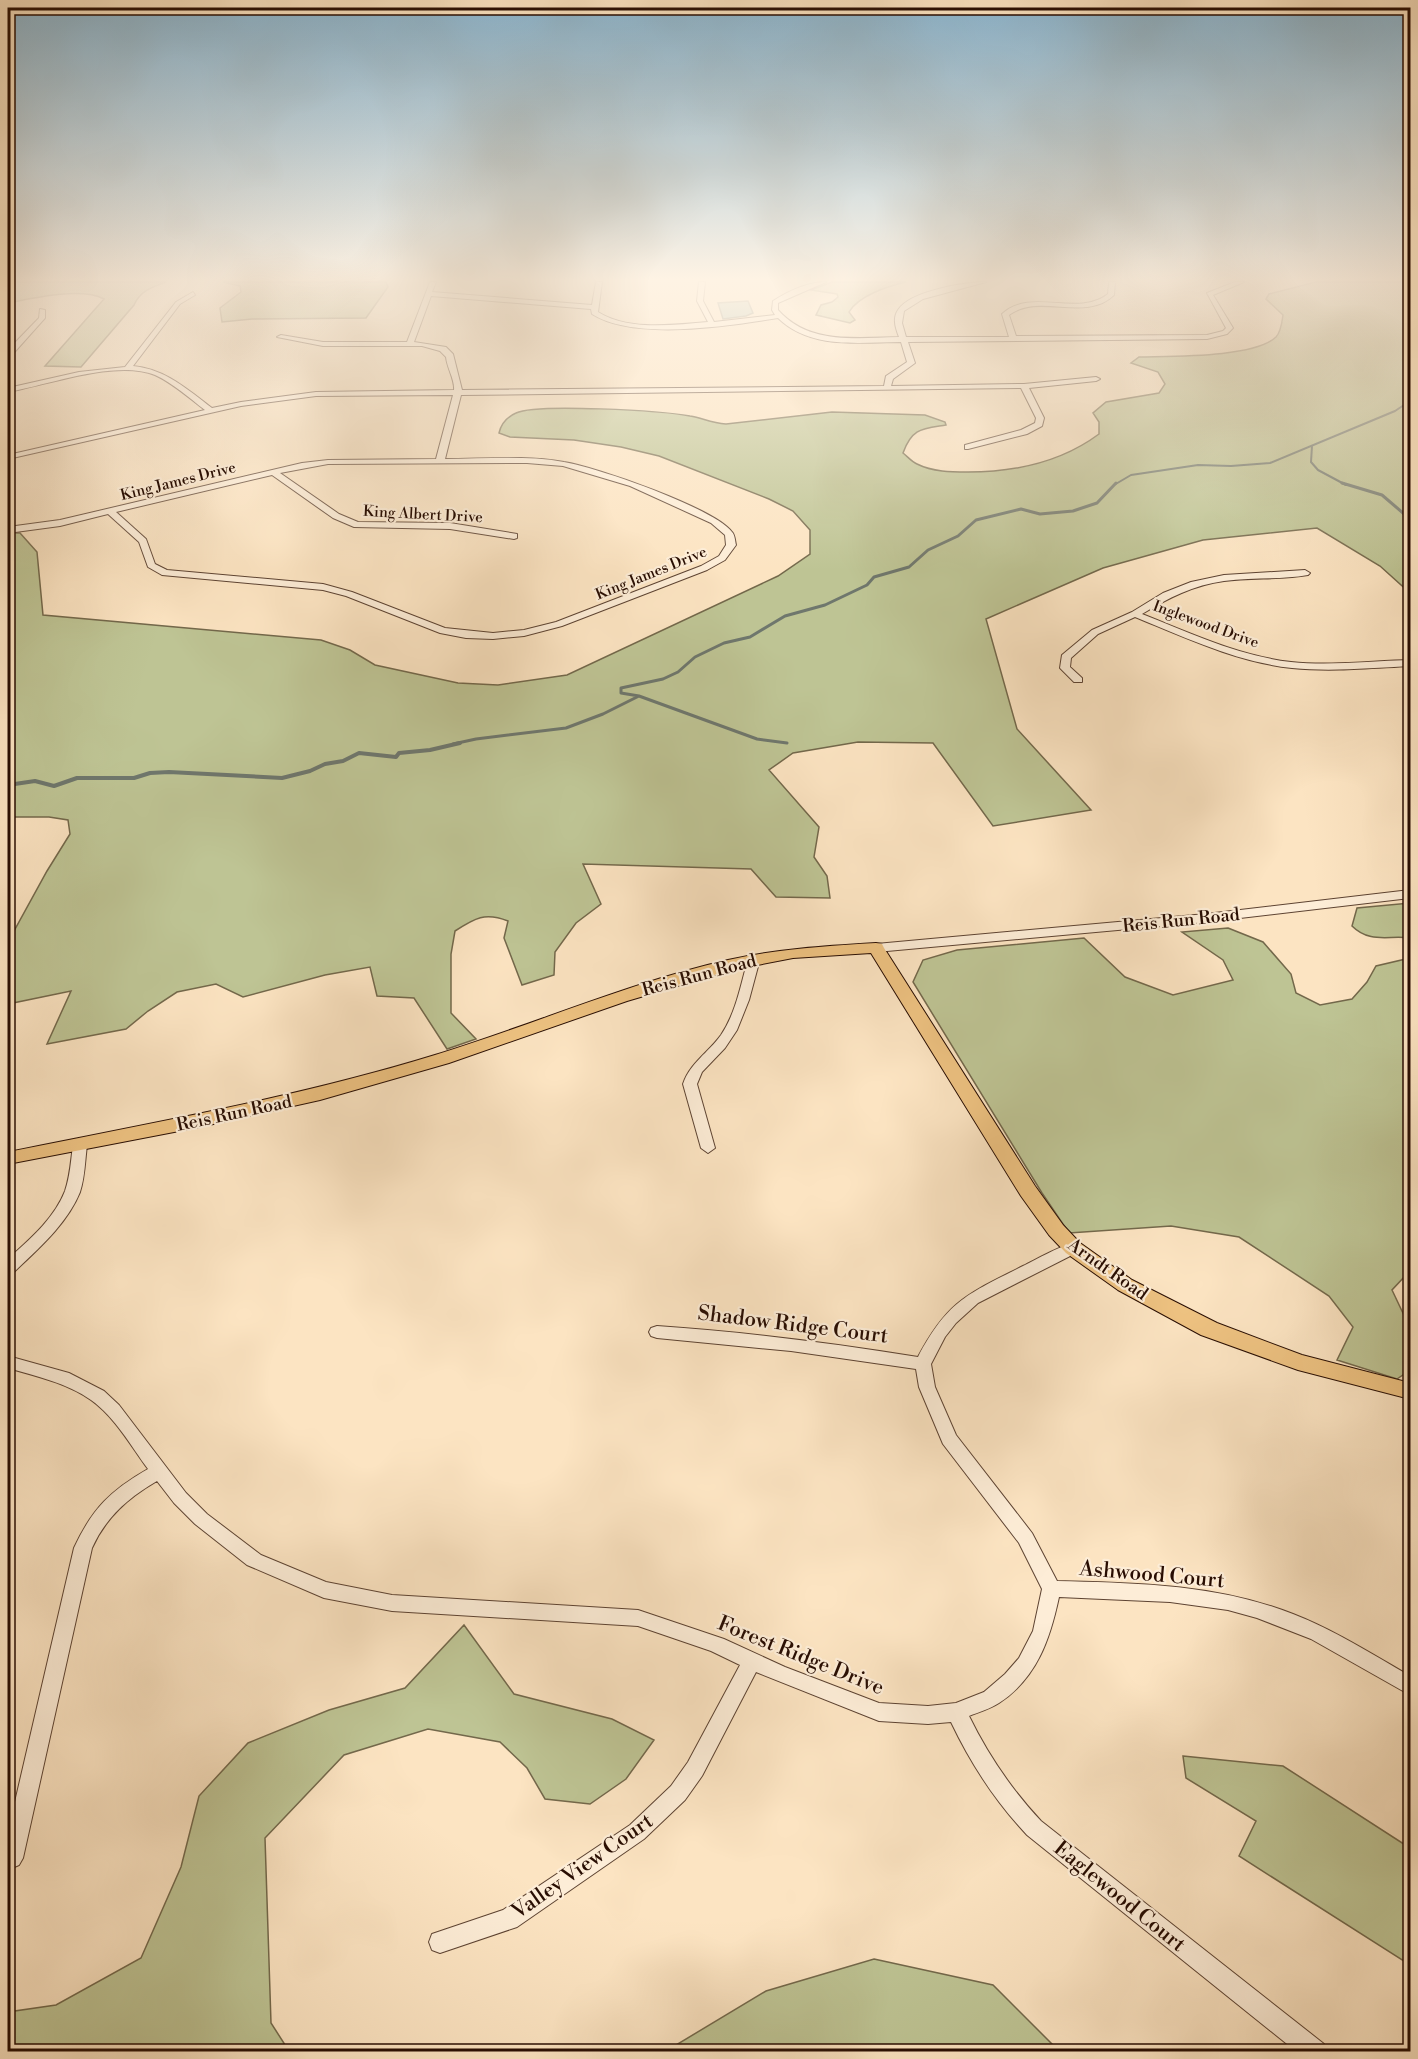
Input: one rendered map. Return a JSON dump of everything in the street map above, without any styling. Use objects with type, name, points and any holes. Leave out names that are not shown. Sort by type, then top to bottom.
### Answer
[{"type":"main road","name":"Reis Run Road","points":[[8,1158],[223,1116],[346,1087],[443,1059],[621,997],[754,959],[876,948]]},
{"type":"main road","name":"Arndt Road","points":[[876,948],[1028,1191],[1056,1230],[1073,1248],[1125,1285],[1209,1329],[1298,1362],[1410,1391]]},
{"type":"street","points":[[9,388],[64,378]]},
{"type":"street","points":[[162,378],[211,411]]},
{"type":"street","points":[[440,461],[458,391],[455,378]]},
{"type":"street","points":[[887,388],[889,378]]},
{"type":"street","points":[[8,457],[261,400],[316,394],[1024,386],[1096,379]]},
{"type":"street","points":[[968,447],[1024,432],[1039,424],[1040,418],[1024,386]]},
{"type":"street","name":"King James Drive","points":[[8,530],[44,527],[302,465],[328,462],[541,461],[596,472],[633,484],[714,521],[729,534],[731,545],[722,558],[704,568],[559,624],[524,633],[478,636],[443,631],[349,594],[323,587],[165,573],[152,565],[143,541],[111,512]]},
{"type":"street","name":"King Albert Drive","points":[[273,472],[351,524],[377,527],[462,527],[514,537]]},
{"type":"street","points":[[1078,680],[1065,668],[1066,657],[1095,632],[1135,614],[1166,595],[1194,584],[1224,578],[1305,573]]},
{"type":"street","name":"Inglewood Drive","points":[[1135,614],[1232,652],[1276,663],[1318,665],[1410,663]]},
{"type":"street","name":"Reis Run Road","points":[[876,948],[1206,918],[1410,894]]},
{"type":"street","points":[[708,1148],[690,1084],[693,1074],[725,1039],[730,1030],[746,994],[754,959]]},
{"type":"street","points":[[8,1268],[39,1239],[58,1215],[72,1191],[80,1145]]},
{"type":"street","points":[[1051,1589],[1026,1538],[949,1439],[927,1387],[923,1364],[939,1332],[972,1299],[1073,1248]]},
{"type":"street","name":"Shadow Ridge Court","points":[[657,1332],[820,1347],[923,1364]]},
{"type":"street","name":"Forest Ridge Drive","points":[[8,1362],[63,1378],[98,1396],[113,1410],[201,1519],[254,1560],[324,1590],[392,1603],[638,1618],[717,1645],[751,1662],[879,1712],[899,1715],[957,1712],[991,1698],[1026,1664],[1042,1632],[1051,1589]]},
{"type":"street","points":[[12,1858],[83,1548],[100,1514],[113,1500],[130,1487],[160,1471]]},
{"type":"street","name":"Ashwood Court","points":[[1051,1589],[1139,1591],[1186,1595],[1252,1608],[1287,1620],[1322,1636],[1410,1686]]},
{"type":"street","name":"Valley View Court","points":[[440,1942],[509,1919],[637,1832],[678,1793],[695,1769],[751,1662]]},
{"type":"street","name":"Eaglewood Court","points":[[957,1712],[987,1773],[1034,1828],[1316,2052]]},
{"type":"green space","points":[[1162,378],[1410,378],[1410,593],[1380,566],[1317,528],[1203,540],[1103,568],[986,619],[1017,729],[1091,810],[993,826],[933,743],[858,742],[793,753],[769,770],[819,827],[814,857],[827,876],[830,898],[776,897],[751,869],[583,864],[601,904],[576,923],[555,952],[554,975],[522,985],[504,938],[508,921],[493,917],[480,918],[455,931],[451,954],[451,1013],[476,1039],[447,1049],[414,998],[377,996],[370,967],[325,975],[243,997],[216,984],[177,992],[126,1029],[47,1044],[71,991],[8,1004],[8,942],[70,834],[68,820],[49,817],[8,817],[8,533],[20,533],[37,552],[43,615],[321,640],[350,650],[375,665],[458,683],[498,685],[567,675],[778,576],[810,554],[810,530],[793,511],[769,499],[659,456],[621,447],[574,440],[510,437],[499,433],[507,419],[516,413],[528,410],[573,408],[628,410],[676,414],[726,424],[832,412],[925,415],[945,422],[946,425],[924,429],[914,434],[903,453],[915,463],[936,470],[986,472],[1037,464],[1069,452],[1099,434],[1099,422],[1093,413],[1106,402],[1159,393],[1165,384]]},
{"type":"green space","points":[[1410,903],[1410,938],[1373,937],[1359,932],[1352,926],[1357,908]]},
{"type":"green space","points":[[1228,928],[1263,942],[1291,974],[1296,993],[1320,1005],[1352,999],[1367,982],[1376,966],[1410,958],[1410,1273],[1392,1290],[1410,1328],[1410,1370],[1397,1379],[1337,1360],[1353,1327],[1329,1296],[1239,1237],[1171,1226],[1069,1233],[1042,1193],[913,982],[923,960],[957,950],[1084,938],[1125,977],[1173,995],[1233,980],[1223,960],[1182,932]]},
{"type":"green space","points":[[464,1625],[514,1694],[612,1719],[654,1740],[626,1779],[590,1804],[545,1799],[527,1768],[500,1742],[428,1729],[344,1755],[265,1838],[271,2023],[289,2051],[8,2051],[8,2012],[56,2005],[141,1958],[181,1867],[199,1796],[248,1743],[329,1710],[405,1688]]},
{"type":"green space","points":[[1183,1756],[1283,1766],[1410,1848],[1410,1965],[1239,1856],[1256,1821],[1186,1778]]},
{"type":"green space","points":[[874,1959],[993,1985],[1059,2051],[666,2051],[766,1991]]},
{"type":"waterway","points":[[1114,485],[1131,475],[1198,465],[1231,466],[1270,463],[1395,411],[1410,401]]},
{"type":"waterway","points":[[1312,446],[1311,462],[1318,470],[1343,483]]},
{"type":"waterway","points":[[1343,483],[1382,495],[1410,519]]},
{"type":"waterway","points":[[639,696],[621,693],[621,688],[663,679],[678,672],[695,657],[724,643],[750,637],[785,616],[825,605],[867,585],[874,577],[909,567],[928,550],[958,536],[976,520],[1021,509],[1040,514],[1073,511],[1097,503],[1114,485]]},
{"type":"waterway","points":[[453,744],[566,728],[603,714],[639,696]]},
{"type":"waterway","points":[[639,696],[757,739],[787,743]]},
{"type":"waterway","points":[[8,785],[35,781],[54,786],[77,778],[134,778],[150,773],[169,772],[282,778],[310,771],[325,764],[343,761],[359,753],[396,757],[399,753],[430,750],[460,743]]}]
